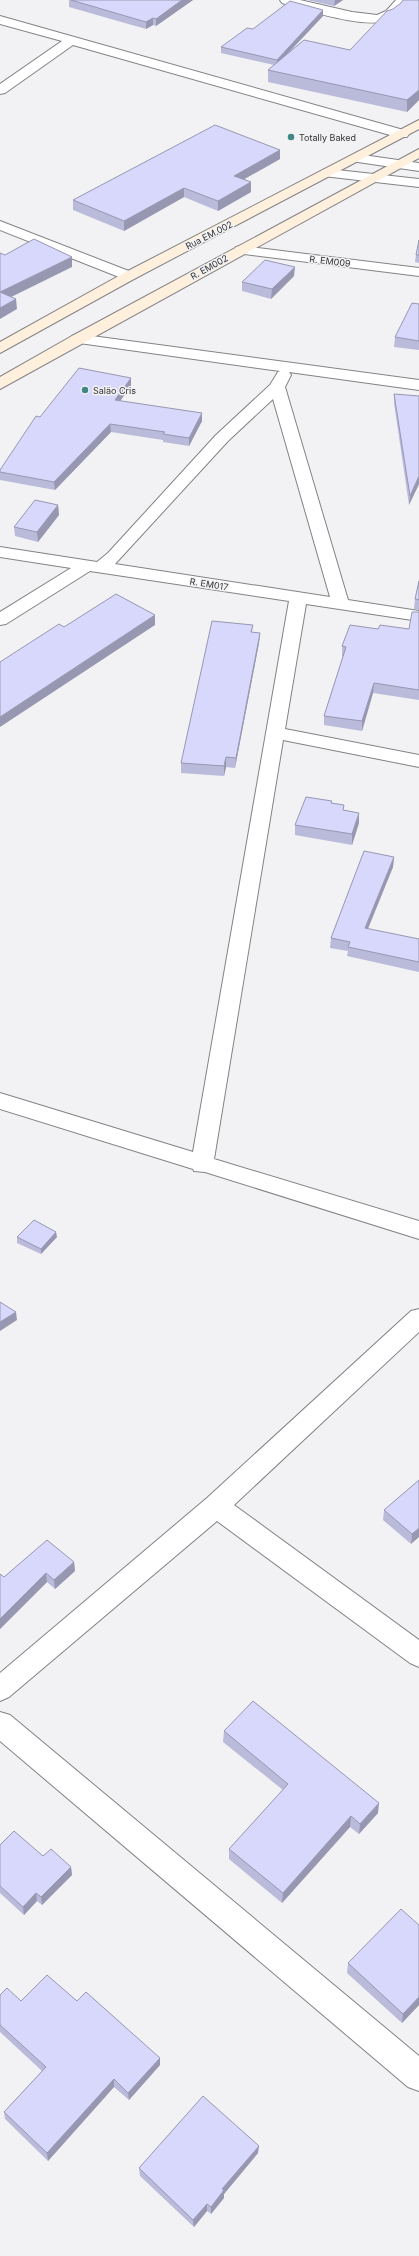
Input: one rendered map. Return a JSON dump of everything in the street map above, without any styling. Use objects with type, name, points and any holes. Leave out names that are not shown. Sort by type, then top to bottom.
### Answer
[{"type":"street","points":[[286,0],[358,17],[372,18],[384,18],[392,13],[402,0]]},
{"type":"street","points":[[0,20],[402,134]]},
{"type":"street","points":[[0,90],[72,40]]},
{"type":"street","name":"Rua EM.002","points":[[0,348],[129,276],[419,124]]},
{"type":"street","name":"R. EM002","points":[[0,384],[77,339],[419,153]]},
{"type":"street","points":[[356,158],[419,167]]},
{"type":"street","points":[[328,173],[371,179],[419,183]]},
{"type":"street","points":[[0,225],[129,276]]},
{"type":"street","name":"R. EM009","points":[[240,250],[419,272]]},
{"type":"street","points":[[77,339],[419,385]]},
{"type":"street","points":[[0,620],[94,567],[114,558],[222,438],[277,387],[287,367]]},
{"type":"street","points":[[277,387],[340,603]]},
{"type":"street","name":"R. EM017","points":[[0,552],[419,616]]},
{"type":"street","points":[[202,1165],[298,598]]},
{"type":"street","points":[[275,734],[419,761]]},
{"type":"street","points":[[0,1102],[202,1165],[419,1230]]},
{"type":"street","points":[[0,1690],[216,1506],[419,1318]]},
{"type":"street","points":[[216,1506],[419,1655]]},
{"type":"street","points":[[0,1724],[419,2076]]},
{"type":"building","points":[[71,0],[182,0],[156,19],[153,18],[146,22]]},
{"type":"building","points":[[403,0],[419,0],[419,90],[407,100],[268,70],[304,40],[350,50],[387,11],[393,9]]},
{"type":"building","points":[[290,1],[323,10],[277,60],[221,47],[247,28],[253,29]]},
{"type":"building","points":[[215,125],[280,150],[234,176],[251,182],[218,201],[184,188],[124,221],[73,200]]},
{"type":"building","points":[[34,239],[72,257],[0,292],[0,253],[5,255]]},
{"type":"building","points":[[419,240],[419,255],[416,255]]},
{"type":"building","points":[[265,260],[295,267],[272,289],[242,282]]},
{"type":"building","points":[[0,292],[16,299],[0,308]]},
{"type":"building","points":[[412,303],[419,304],[419,341],[395,337]]},
{"type":"building","points":[[79,368],[131,378],[115,400],[202,413],[189,438],[163,434],[165,432],[110,424],[54,482],[0,472],[36,416],[40,417]]},
{"type":"building","points":[[394,394],[419,396],[419,476],[410,496]]},
{"type":"building","points":[[35,500],[58,505],[37,532],[14,527]]},
{"type":"building","points":[[419,581],[419,600],[415,599]]},
{"type":"building","points":[[116,594],[155,615],[0,717],[0,662],[59,624],[64,627]]},
{"type":"building","points":[[412,612],[419,612],[419,690],[374,683],[362,721],[324,716],[346,647],[342,646],[350,625],[378,629],[380,625],[409,629]]},
{"type":"building","points":[[212,621],[253,625],[251,632],[260,633],[236,758],[226,757],[224,766],[181,763]]},
{"type":"building","points":[[306,797],[332,801],[331,803],[344,805],[343,810],[359,813],[352,834],[295,825]]},
{"type":"building","points":[[364,851],[394,857],[365,928],[419,939],[419,962],[348,947],[350,942],[331,938]]},
{"type":"building","points":[[34,1220],[56,1232],[41,1249],[17,1237]]},
{"type":"building","points":[[0,1302],[16,1312],[0,1322]]},
{"type":"building","points":[[419,1480],[419,1528],[412,1534],[384,1510]]},
{"type":"building","points":[[47,1540],[74,1562],[54,1580],[46,1573],[0,1619],[0,1574],[4,1577]]},
{"type":"building","points":[[253,1701],[379,1803],[360,1824],[351,1816],[283,1893],[229,1849],[288,1784],[224,1731]]},
{"type":"building","points":[[14,1831],[43,1856],[51,1849],[71,1867],[41,1897],[36,1893],[23,1907],[0,1886],[0,1845]]},
{"type":"building","points":[[401,1909],[419,1925],[419,1997],[403,2014],[348,1963]]},
{"type":"building","points":[[47,1975],[77,2001],[86,1992],[160,2058],[128,2093],[114,2079],[47,2153],[4,2112],[46,2067],[0,2025],[0,1995],[7,1988],[21,2001]]},
{"type":"building","points":[[203,2096],[259,2146],[222,2189],[224,2190],[211,2207],[207,2204],[193,2220],[139,2168]]},
{"type":"place","name":"Totally Baked","points":[[291,137]]},
{"type":"place","name":"Salão Cris","points":[[85,390]]}]
